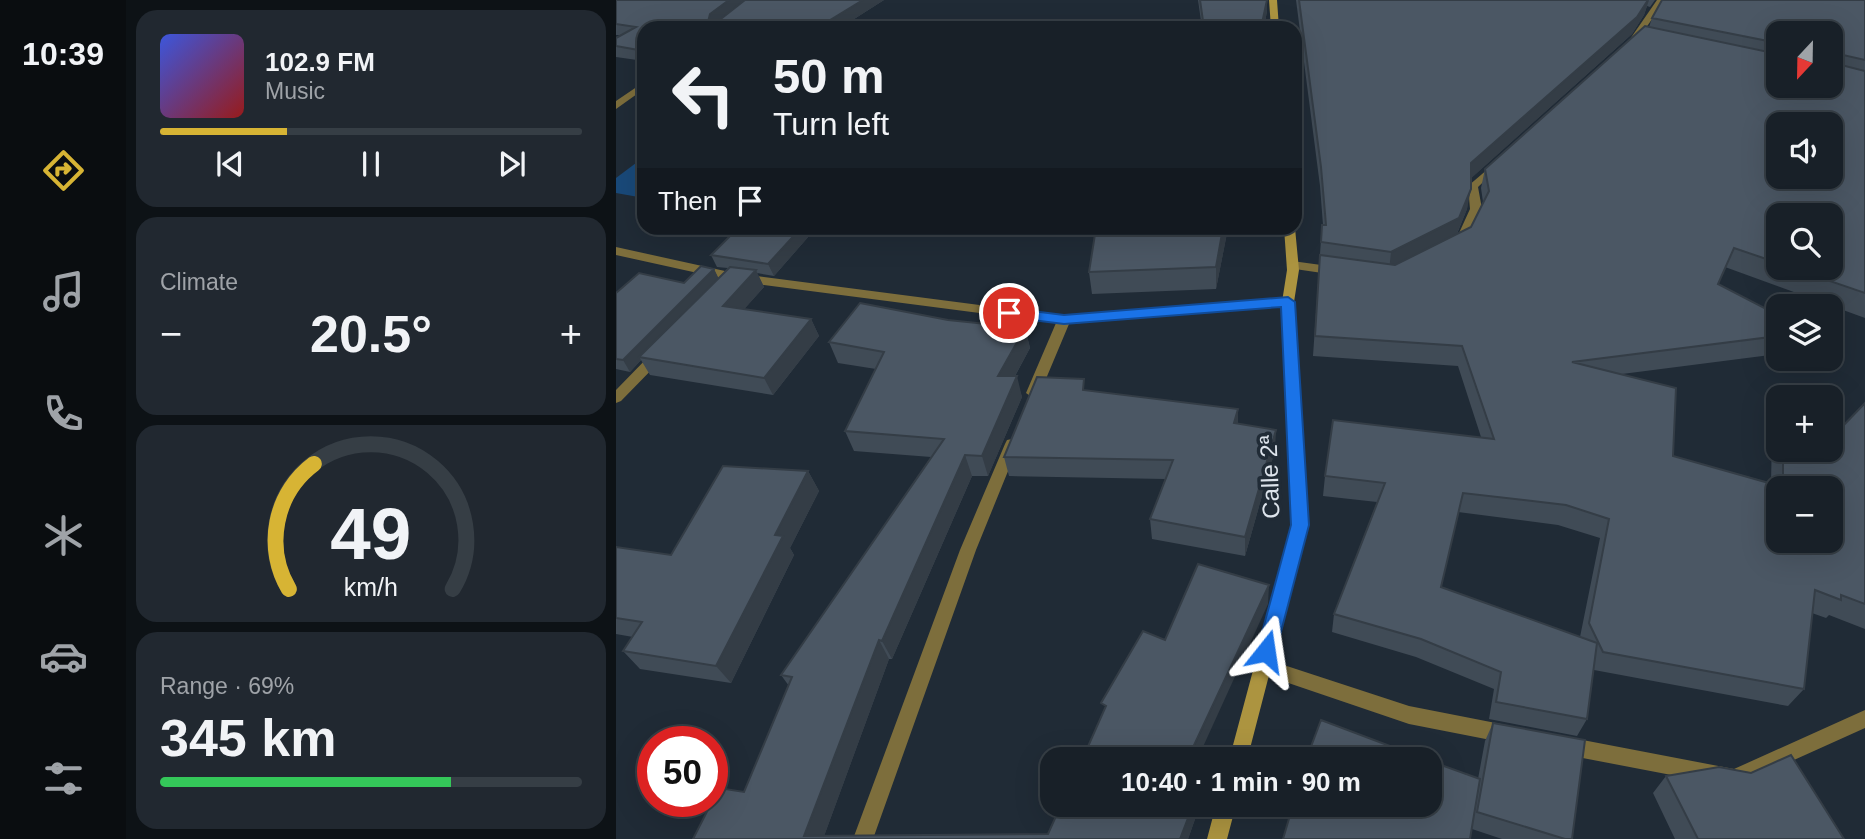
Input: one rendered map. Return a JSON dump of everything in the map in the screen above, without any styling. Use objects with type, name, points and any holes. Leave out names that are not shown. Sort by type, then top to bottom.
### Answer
[{"type":"main road","points":[[1273,0],[1274,21]]},
{"type":"main road","name":"Calle 2ª","points":[[1241,747],[1300,525],[1288,302],[1292,265],[1290,235]]},
{"type":"main road","points":[[1217,839],[1223,817]]},
{"type":"street","points":[[1626,48],[1637,38],[1648,11],[1661,0]]},
{"type":"street","points":[[1637,38],[1650,42]]},
{"type":"street","points":[[616,106],[637,90]]},
{"type":"street","points":[[1451,248],[1462,242],[1476,209],[1473,186],[1503,160]]},
{"type":"street","points":[[616,251],[729,282],[1064,320],[1288,302]]},
{"type":"street","points":[[1292,265],[1354,273]]},
{"type":"street","points":[[1027,409],[1064,320]]},
{"type":"street","points":[[616,398],[670,342]]},
{"type":"street","points":[[863,839],[968,550],[1016,435]]},
{"type":"street","points":[[1262,666],[1409,715],[1734,778],[1865,719]]},
{"type":"shaded area","points":[[637,162],[637,197],[616,193],[616,178]]},
{"type":"building","points":[[616,0],[729,0],[710,14],[709,18],[722,18],[745,0],[863,0],[828,21],[637,21],[637,50],[616,46],[616,38],[636,27],[616,24]]},
{"type":"building","points":[[1200,0],[1267,0],[1262,21],[1203,21]]},
{"type":"building","points":[[1299,0],[1648,0],[1637,17],[1471,163],[1471,189],[1459,218],[1391,252],[1321,242],[1322,225],[1326,225],[1321,167]]},
{"type":"building","points":[[1662,0],[1865,0],[1865,60],[1843,55],[1843,21],[1766,21],[1766,41],[1652,18]]},
{"type":"building","points":[[1645,26],[1766,51],[1766,98],[1843,98],[1843,66],[1865,71],[1865,293],[1827,280],[1843,280],[1843,203],[1766,203],[1766,259],[1734,248],[1718,284],[1766,309],[1766,338],[1572,362],[1676,388],[1673,456],[1766,482],[1766,553],[1843,553],[1843,476],[1783,476],[1783,462],[1843,462],[1843,426],[1865,403],[1865,604],[1841,595],[1841,600],[1815,590],[1804,689],[1603,652],[1589,623],[1609,519],[1566,505],[1463,493],[1441,587],[1597,643],[1587,719],[1496,702],[1501,672],[1421,639],[1334,614],[1385,483],[1325,476],[1333,420],[1494,439],[1462,346],[1315,336],[1320,255],[1395,265],[1471,227],[1489,191],[1485,169]]},
{"type":"building","points":[[731,235],[795,235],[768,264],[711,255]]},
{"type":"building","points":[[1095,235],[1222,235],[1216,267],[1089,272]]},
{"type":"building","points":[[701,266],[714,269],[623,360],[616,359],[616,293],[639,273],[684,283]]},
{"type":"building","points":[[730,267],[756,270],[723,306],[811,319],[764,378],[639,357]]},
{"type":"building","points":[[860,303],[948,320],[1025,328],[998,376],[1017,376],[982,456],[965,455],[882,641],[879,640],[804,836],[1048,834],[1056,817],[1188,817],[1180,839],[693,839],[704,817],[728,817],[728,789],[744,792],[792,677],[781,675],[944,439],[845,431],[884,352],[829,342]]},
{"type":"building","points":[[1037,377],[1084,379],[1083,390],[1238,409],[1234,423],[1276,430],[1245,537],[1150,519],[1173,460],[1004,457]]},
{"type":"building","points":[[723,466],[808,471],[775,535],[783,536],[716,666],[623,651],[642,622],[616,618],[616,547],[671,555]]},
{"type":"building","points":[[1198,564],[1269,585],[1193,747],[1088,747],[1106,706],[1101,703],[1143,631],[1165,640]]},
{"type":"building","points":[[1321,720],[1393,747],[1311,747]]},
{"type":"building","points":[[1493,723],[1585,740],[1572,839],[1477,812]]},
{"type":"building","points":[[1791,755],[1844,839],[1698,839],[1666,776],[1719,767],[1751,773]]},
{"type":"building","points":[[1442,765],[1480,779],[1470,839],[1283,839],[1289,817],[1442,817]]},
{"type":"route","points":[[1009,313],[1064,320],[1288,302],[1300,525],[1266,651]]}]
